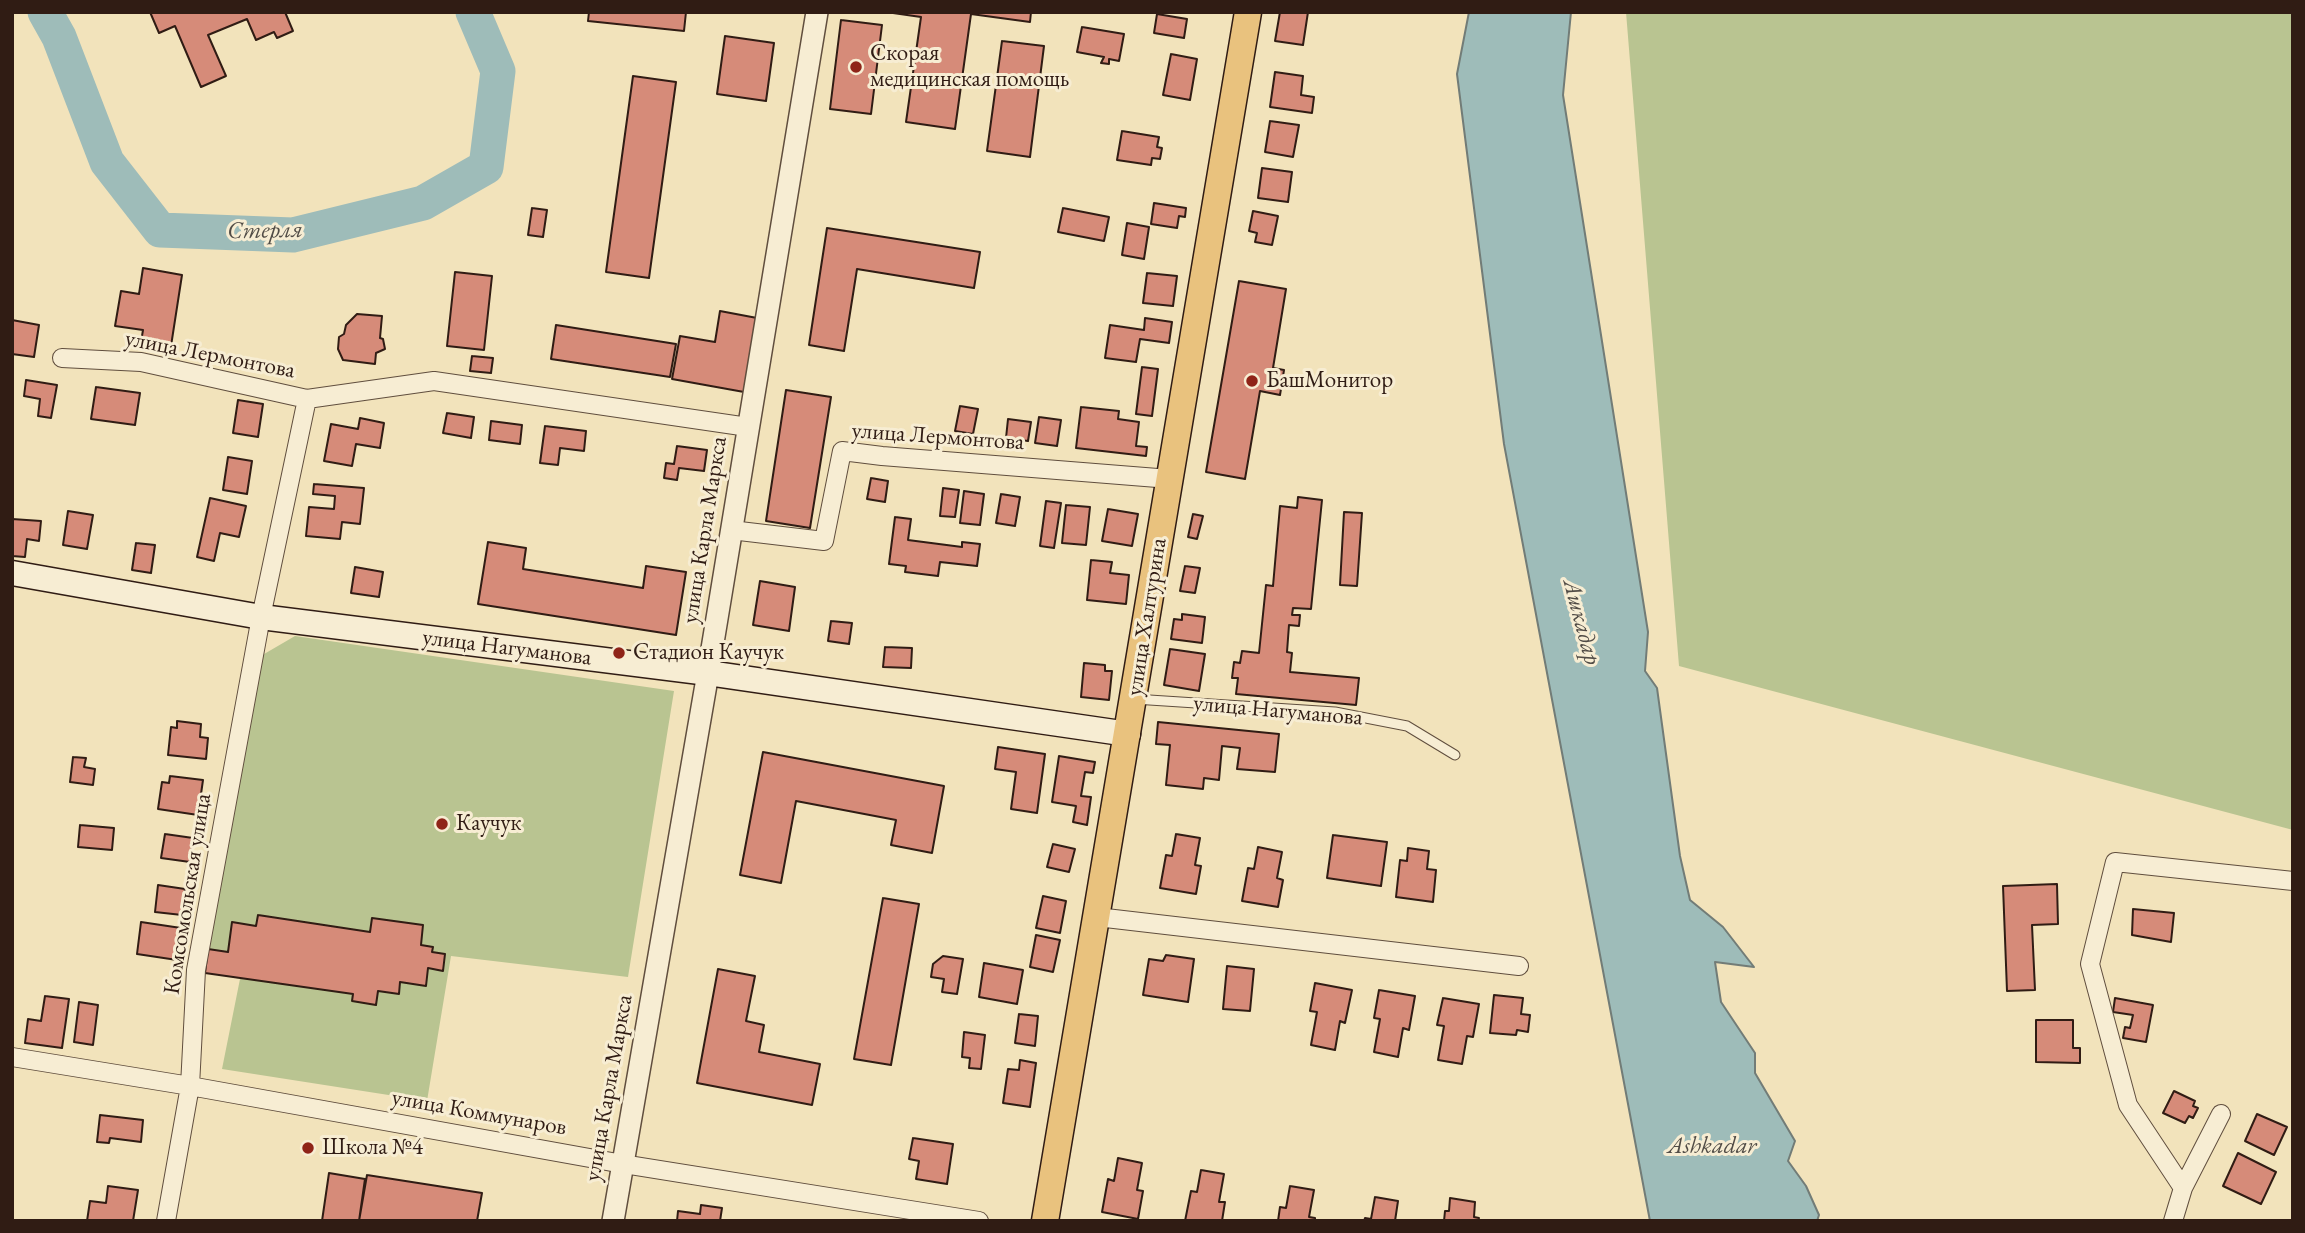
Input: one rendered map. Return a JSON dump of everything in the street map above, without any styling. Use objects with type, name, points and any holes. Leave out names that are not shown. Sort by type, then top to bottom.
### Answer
[{"type":"main road","name":"улица Халтурина","points":[[1045,1221],[1248,12]]},
{"type":"main road","name":"улица Нагуманова","points":[[12,573],[261,617],[708,673],[1128,734]]},
{"type":"street","name":"улица Карла Маркса","points":[[613,1221],[708,673],[817,12]]},
{"type":"street","name":"улица Лермонтова","points":[[62,358],[141,362],[307,399],[434,382],[748,427]]},
{"type":"street","name":"улица Лермонтова","points":[[261,617],[307,399]]},
{"type":"street","name":"улица Лермонтова","points":[[731,530],[824,541],[842,451],[1170,479]]},
{"type":"street","name":"Комсомольская улица","points":[[166,1221],[190,1086],[196,970],[261,617]]},
{"type":"street","points":[[2183,1188],[2128,1105],[2090,964],[2115,862],[2293,881]]},
{"type":"street","points":[[1097,917],[1519,966]]},
{"type":"street","name":"улица Коммунаров","points":[[12,1057],[190,1086],[623,1164],[979,1221]]},
{"type":"street","points":[[2173,1221],[2183,1188],[2221,1114]]},
{"type":"lane","name":"улица Нагуманова","points":[[1133,699],[1335,712],[1407,726],[1455,755]]},
{"type":"green space","points":[[1626,12],[2293,12],[2293,830],[1679,666]]},
{"type":"green space","name":"Каучук","points":[[295,636],[674,691],[628,977],[451,956],[427,1101],[222,1069],[240,979],[206,971],[259,657]]},
{"type":"water","name":"Ashkadar","points":[[1469,12],[1571,12],[1563,95],[1648,632],[1645,671],[1657,688],[1680,856],[1690,900],[1723,927],[1754,967],[1715,962],[1721,1002],[1755,1053],[1755,1073],[1795,1141],[1788,1161],[1806,1186],[1819,1215],[1817,1221],[1650,1221],[1504,444],[1457,74]]},
{"type":"building","points":[[150,12],[285,12],[293,31],[277,38],[274,32],[256,40],[247,19],[208,35],[226,76],[201,87],[175,26],[159,33]]},
{"type":"building","points":[[589,12],[686,12],[684,31],[588,21]]},
{"type":"building","points":[[886,12],[1031,12],[1030,22],[971,14],[955,129],[906,122],[921,17]]},
{"type":"building","points":[[1280,12],[1308,12],[1303,45],[1275,41]]},
{"type":"building","points":[[1157,14],[1187,19],[1184,38],[1154,33]]},
{"type":"building","name":"Скорая медицинская помощь","points":[[841,20],[882,25],[871,114],[830,109]]},
{"type":"building","points":[[1082,27],[1124,34],[1119,61],[1109,59],[1109,64],[1101,63],[1104,57],[1077,52]]},
{"type":"building","points":[[725,36],[774,43],[766,101],[717,94]]},
{"type":"building","points":[[1002,41],[1044,46],[1030,157],[987,151]]},
{"type":"building","points":[[1171,54],[1197,59],[1190,100],[1163,95]]},
{"type":"building","points":[[1275,72],[1303,76],[1301,95],[1314,97],[1312,113],[1270,107]]},
{"type":"building","points":[[633,76],[676,82],[649,278],[606,272]]},
{"type":"building","points":[[1270,121],[1299,125],[1293,157],[1265,152]]},
{"type":"building","points":[[1122,131],[1159,137],[1157,147],[1162,148],[1160,159],[1152,158],[1151,165],[1117,160]]},
{"type":"building","points":[[1262,168],[1292,172],[1288,202],[1258,198]]},
{"type":"building","points":[[1154,203],[1186,208],[1185,217],[1179,216],[1177,228],[1151,224]]},
{"type":"building","points":[[532,208],[547,210],[543,237],[528,235]]},
{"type":"building","points":[[1063,208],[1109,217],[1104,241],[1058,232]]},
{"type":"building","points":[[1253,211],[1278,216],[1272,245],[1255,242],[1257,233],[1249,231]]},
{"type":"building","points":[[1127,223],[1149,227],[1144,259],[1122,255]]},
{"type":"building","points":[[827,228],[980,252],[974,288],[857,269],[844,351],[809,345]]},
{"type":"building","points":[[143,268],[182,275],[171,346],[141,342],[143,330],[115,326],[121,291],[139,294]]},
{"type":"building","points":[[455,272],[492,276],[484,350],[447,346]]},
{"type":"building","points":[[1147,273],[1177,276],[1173,306],[1143,303]]},
{"type":"building","name":"БашМонитор","points":[[1239,281],[1286,289],[1273,368],[1284,370],[1280,395],[1260,391],[1245,479],[1206,472]]},
{"type":"building","points":[[720,311],[757,318],[744,392],[672,379],[680,336],[715,342]]},
{"type":"building","points":[[357,314],[382,316],[380,338],[383,339],[385,349],[376,353],[375,364],[343,360],[338,349],[339,337]]},
{"type":"building","points":[[1145,318],[1172,322],[1169,343],[1140,339],[1136,362],[1105,358],[1110,325],[1144,330]]},
{"type":"building","points":[[12,320],[39,325],[34,357],[12,354]]},
{"type":"building","points":[[556,325],[676,344],[670,377],[551,359]]},
{"type":"building","points":[[472,356],[493,358],[491,373],[470,371]]},
{"type":"building","points":[[1142,367],[1158,369],[1152,416],[1136,414]]},
{"type":"building","points":[[26,380],[57,385],[51,418],[38,416],[40,399],[24,396]]},
{"type":"building","points":[[96,387],[140,393],[135,425],[91,419]]},
{"type":"building","points":[[786,390],[831,397],[810,528],[766,521]]},
{"type":"building","points":[[238,400],[263,404],[258,437],[233,433]]},
{"type":"building","points":[[960,406],[978,409],[973,434],[955,431]]},
{"type":"building","points":[[1081,407],[1119,411],[1118,419],[1139,422],[1136,446],[1147,447],[1146,456],[1076,448]]},
{"type":"building","points":[[447,413],[474,417],[471,438],[443,433]]},
{"type":"building","points":[[1039,417],[1061,420],[1057,446],[1035,443]]},
{"type":"building","points":[[360,418],[384,423],[380,448],[356,444],[352,466],[324,461],[331,424],[358,429]]},
{"type":"building","points":[[1008,419],[1031,422],[1028,441],[1006,438]]},
{"type":"building","points":[[491,421],[522,425],[520,444],[489,440]]},
{"type":"building","points":[[545,426],[586,431],[584,451],[560,448],[558,465],[540,463]]},
{"type":"building","points":[[677,446],[707,450],[704,471],[679,468],[677,480],[664,478],[666,463],[674,464]]},
{"type":"building","points":[[228,457],[252,461],[247,494],[223,490]]},
{"type":"building","points":[[871,478],[888,481],[885,502],[867,499]]},
{"type":"building","points":[[314,484],[364,488],[360,524],[342,522],[340,539],[306,536],[309,507],[334,509],[335,496],[313,494]]},
{"type":"building","points":[[943,488],[959,490],[955,517],[940,516]]},
{"type":"building","points":[[964,491],[984,494],[980,525],[960,523]]},
{"type":"building","points":[[1001,494],[1020,497],[1015,526],[996,523]]},
{"type":"building","points":[[1298,497],[1322,500],[1311,609],[1293,608],[1292,615],[1300,615],[1299,626],[1289,625],[1287,652],[1292,653],[1290,672],[1359,678],[1356,705],[1236,694],[1238,678],[1232,678],[1234,662],[1240,663],[1242,651],[1259,653],[1266,585],[1273,586],[1280,506],[1297,508]]},
{"type":"building","points":[[210,498],[246,506],[239,537],[220,533],[214,561],[197,557]]},
{"type":"building","points":[[1046,501],[1061,503],[1054,548],[1040,546]]},
{"type":"building","points":[[1066,505],[1090,507],[1086,545],[1062,543]]},
{"type":"building","points":[[1108,509],[1138,514],[1132,546],[1102,541]]},
{"type":"building","points":[[68,511],[93,515],[87,549],[63,545]]},
{"type":"building","points":[[1344,512],[1362,513],[1357,586],[1340,585]]},
{"type":"building","points":[[1193,514],[1203,516],[1197,539],[1188,537]]},
{"type":"building","points":[[895,517],[911,519],[908,540],[962,547],[962,542],[980,544],[977,566],[940,562],[938,576],[905,572],[906,566],[889,564]]},
{"type":"building","points":[[12,519],[41,521],[39,541],[27,539],[25,557],[12,556]]},
{"type":"building","points":[[488,542],[526,548],[523,569],[643,588],[646,566],[686,572],[676,635],[478,604]]},
{"type":"building","points":[[136,543],[155,545],[151,573],[132,570]]},
{"type":"building","points":[[1091,560],[1112,562],[1110,573],[1129,575],[1126,604],[1087,600]]},
{"type":"building","points":[[1185,566],[1200,568],[1195,593],[1180,591]]},
{"type":"building","points":[[355,567],[383,572],[379,597],[351,593]]},
{"type":"building","points":[[760,581],[795,587],[789,631],[753,625]]},
{"type":"building","points":[[1182,614],[1205,617],[1202,643],[1171,639],[1174,619],[1182,620]]},
{"type":"building","points":[[831,621],[852,623],[849,644],[828,641]]},
{"type":"building","points":[[885,647],[912,648],[911,668],[883,667]]},
{"type":"building","points":[[1170,649],[1205,654],[1199,691],[1164,685]]},
{"type":"building","points":[[1084,663],[1105,665],[1105,671],[1112,671],[1109,700],[1081,697]]},
{"type":"building","points":[[177,721],[201,724],[200,737],[208,738],[206,759],[168,755],[171,727],[177,728]]},
{"type":"building","points":[[1158,722],[1279,734],[1275,772],[1237,769],[1240,748],[1222,746],[1219,780],[1204,778],[1203,789],[1166,785],[1170,745],[1156,744]]},
{"type":"building","points":[[998,747],[1045,754],[1037,813],[1011,809],[1016,772],[995,769]]},
{"type":"building","points":[[763,752],[944,786],[932,853],[891,845],[896,820],[796,801],[781,883],[740,875]]},
{"type":"building","points":[[1059,756],[1095,762],[1093,773],[1085,772],[1081,796],[1091,797],[1087,825],[1073,822],[1076,806],[1052,802]]},
{"type":"building","points":[[73,757],[86,758],[84,767],[95,769],[93,785],[70,782]]},
{"type":"building","points":[[170,776],[203,780],[198,815],[158,809],[162,782],[169,783]]},
{"type":"building","points":[[80,825],[114,828],[112,850],[78,847]]},
{"type":"building","points":[[165,834],[193,838],[190,862],[161,858]]},
{"type":"building","points":[[1176,834],[1200,838],[1195,865],[1201,866],[1196,894],[1160,888],[1166,855],[1172,856]]},
{"type":"building","points":[[1333,835],[1387,842],[1381,886],[1327,878]]},
{"type":"building","points":[[1053,844],[1075,849],[1069,872],[1047,867]]},
{"type":"building","points":[[1258,847],[1282,852],[1277,878],[1283,880],[1278,907],[1242,901],[1248,868],[1254,869]]},
{"type":"building","points":[[1408,848],[1429,851],[1427,869],[1436,870],[1433,902],[1396,897],[1400,860],[1407,861]]},
{"type":"building","points":[[2057,884],[2058,924],[2032,925],[2035,990],[2007,991],[2003,886]]},
{"type":"building","points":[[158,885],[185,889],[182,915],[155,912]]},
{"type":"building","points":[[1043,896],[1066,901],[1060,933],[1036,928]]},
{"type":"building","points":[[883,898],[919,904],[891,1065],[854,1059]]},
{"type":"building","points":[[2133,909],[2174,913],[2171,942],[2132,935]]},
{"type":"building","points":[[258,915],[370,932],[372,918],[423,925],[421,945],[433,947],[432,952],[445,954],[443,971],[428,968],[426,986],[400,982],[399,994],[378,991],[376,1005],[352,1001],[353,994],[205,973],[208,949],[228,952],[232,922],[256,926]]},
{"type":"building","points":[[141,922],[181,928],[177,960],[137,954]]},
{"type":"building","points":[[1036,935],[1060,940],[1053,972],[1030,967]]},
{"type":"building","points":[[1166,955],[1194,959],[1188,1002],[1143,995],[1149,959],[1163,961]]},
{"type":"building","points":[[943,956],[963,959],[957,994],[942,992],[944,979],[931,977],[933,964]]},
{"type":"building","points":[[984,963],[1023,970],[1017,1004],[979,997]]},
{"type":"building","points":[[1227,966],[1254,969],[1250,1011],[1223,1009]]},
{"type":"building","points":[[718,969],[755,976],[746,1021],[764,1025],[759,1052],[820,1064],[812,1105],[697,1083]]},
{"type":"building","points":[[1315,983],[1352,990],[1345,1023],[1340,1021],[1335,1050],[1311,1045],[1317,1012],[1310,1011]]},
{"type":"building","points":[[1379,990],[1415,996],[1409,1030],[1403,1028],[1398,1057],[1374,1052],[1380,1019],[1374,1018]]},
{"type":"building","points":[[1494,995],[1523,998],[1521,1014],[1530,1015],[1528,1032],[1517,1030],[1516,1035],[1490,1033]]},
{"type":"building","points":[[45,996],[69,999],[62,1048],[25,1043],[28,1019],[41,1021]]},
{"type":"building","points":[[1443,998],[1479,1004],[1473,1037],[1467,1036],[1462,1064],[1438,1060],[1444,1026],[1437,1025]]},
{"type":"building","points":[[2115,998],[2153,1005],[2146,1042],[2123,1038],[2125,1027],[2130,1028],[2133,1015],[2113,1012]]},
{"type":"building","points":[[79,1002],[98,1005],[93,1045],[74,1042]]},
{"type":"building","points":[[1019,1014],[1038,1016],[1035,1046],[1015,1043]]},
{"type":"building","points":[[2036,1020],[2073,1020],[2073,1048],[2080,1048],[2080,1063],[2036,1062]]},
{"type":"building","points":[[964,1032],[985,1035],[981,1069],[969,1068],[970,1058],[962,1057]]},
{"type":"building","points":[[1020,1060],[1036,1063],[1030,1107],[1003,1103],[1008,1069],[1019,1070]]},
{"type":"building","points":[[2174,1091],[2195,1101],[2193,1106],[2198,1108],[2193,1118],[2189,1116],[2185,1123],[2163,1113]]},
{"type":"building","points":[[2257,1114],[2287,1127],[2274,1155],[2245,1141]]},
{"type":"building","points":[[100,1115],[143,1120],[141,1142],[110,1138],[109,1143],[97,1142]]},
{"type":"building","points":[[913,1138],[953,1144],[947,1184],[916,1179],[919,1161],[909,1159]]},
{"type":"building","points":[[2238,1153],[2276,1172],[2261,1204],[2223,1186]]},
{"type":"building","points":[[1118,1158],[1142,1163],[1137,1190],[1143,1191],[1138,1219],[1102,1212],[1108,1179],[1114,1181]]},
{"type":"building","points":[[1201,1170],[1224,1174],[1219,1202],[1225,1202],[1222,1221],[1185,1221],[1191,1191],[1197,1192]]},
{"type":"building","points":[[329,1173],[365,1179],[359,1221],[322,1221]]},
{"type":"building","points":[[367,1175],[482,1193],[477,1221],[359,1221]]},
{"type":"building","points":[[108,1186],[138,1190],[133,1221],[87,1221],[90,1201],[106,1203]]},
{"type":"building","points":[[1290,1186],[1314,1190],[1309,1217],[1315,1218],[1315,1221],[1278,1221],[1280,1207],[1286,1208]]},
{"type":"building","points":[[1375,1197],[1398,1201],[1395,1221],[1364,1221],[1365,1218],[1371,1219]]},
{"type":"building","points":[[1450,1198],[1475,1202],[1474,1217],[1479,1218],[1478,1221],[1444,1221],[1445,1211],[1449,1211]]},
{"type":"building","points":[[701,1205],[722,1208],[720,1221],[677,1221],[678,1211],[700,1214]]},
{"type":"waterway","name":"Стерля","points":[[45,12],[59,37],[107,162],[160,230],[293,235],[423,203],[486,167],[498,71],[473,12]]},
{"type":"place","name":"Скорая медицинская помощь","points":[[856,67]]},
{"type":"place","name":"БашМонитор","points":[[1252,381]]},
{"type":"place","name":"Стадион Каучук","points":[[619,653]]},
{"type":"place","name":"Каучук","points":[[442,824]]},
{"type":"place","name":"Школа №4","points":[[308,1148]]},
{"type":"water label","name":"Ашкадар","points":[[1581,622]]}]
